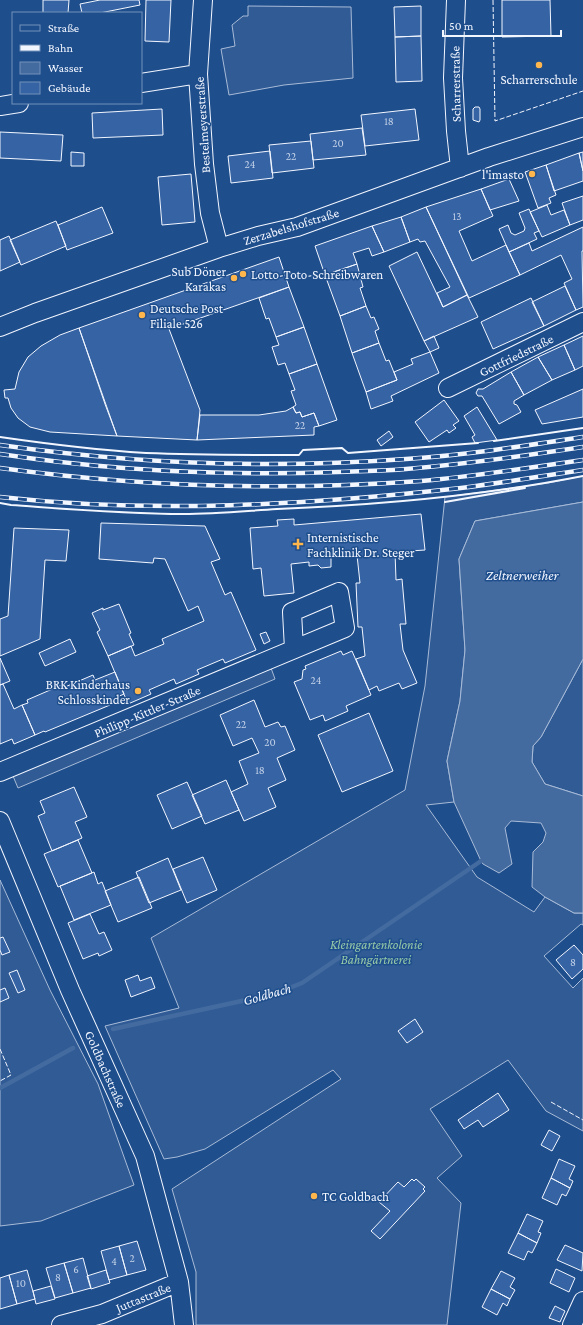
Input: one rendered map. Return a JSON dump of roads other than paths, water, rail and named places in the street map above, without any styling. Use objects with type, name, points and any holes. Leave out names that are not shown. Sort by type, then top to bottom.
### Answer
[{"type":"street","name":"Bestelmeyerstraße","points":[[203,0],[198,74],[204,164],[210,213],[219,248]]},
{"type":"street","name":"Scharrerstraße","points":[[456,0],[453,78],[460,168]]},
{"type":"street","points":[[142,83],[198,74]]},
{"type":"street","points":[[0,106],[13,104]]},
{"type":"street","name":"Zerzabelshofstraße","points":[[0,327],[219,248],[258,236],[297,227],[460,168],[583,127]]},
{"type":"street","name":"Gottfriedstraße","points":[[448,388],[583,322]]},
{"type":"street","name":"Philipp-Kittler-Straße","points":[[0,772],[294,649]]},
{"type":"street","name":"Goldbachstraße","points":[[0,822],[70,990],[145,1156],[179,1282],[184,1325]]},
{"type":"street","name":"Juttastraße","points":[[61,1325],[102,1314],[179,1282]]},
{"type":"street","points":[[572,1325],[583,1301]]},
{"type":"water","name":"Zeltnerweiher","points":[[583,502],[583,659],[541,737],[533,746],[532,762],[545,784],[583,796],[583,913],[574,913],[545,897],[532,887],[533,852],[543,842],[546,833],[541,823],[511,821],[505,828],[512,864],[499,873],[483,864],[454,802],[447,761],[460,701],[465,650],[459,559],[475,521]]},
{"type":"waterway","name":"Goldbach","points":[[113,1029],[274,994],[302,983],[481,861]]},
{"type":"waterway","name":"Goldbach","points":[[0,1088],[73,1048]]},
{"type":"railway","points":[[0,445],[101,457],[203,463],[304,464],[451,455],[583,437]]},
{"type":"railway","points":[[0,454],[84,465],[168,471],[210,473],[295,473],[397,470],[495,460],[583,447]]},
{"type":"railway","points":[[0,468],[158,483],[316,486],[421,481],[583,460]]},
{"type":"railway","points":[[0,497],[115,505],[173,506],[288,503],[461,488],[583,470]]},
{"type":"place","name":"Scharrerschule","points":[[539,65]]},
{"type":"place","name":"l'imasto","points":[[532,174]]},
{"type":"place","name":"Lotto-Toto-Schreibwaren","points":[[243,274]]},
{"type":"place","name":"Sub Döner Karakas","points":[[234,278]]},
{"type":"place","name":"Deutsche Post Filiale 526","points":[[142,315]]},
{"type":"place","name":"Internistische Fachklinik Dr. Steger","points":[[298,544]]},
{"type":"place","name":"BRK Kinderhaus Schlosskinder","points":[[138,691]]},
{"type":"place","name":"TC Goldbach","points":[[314,1196]]},
{"type":"park label","name":"Kleingartenkolonie Bahngärtnerei","points":[[376,952]]}]
